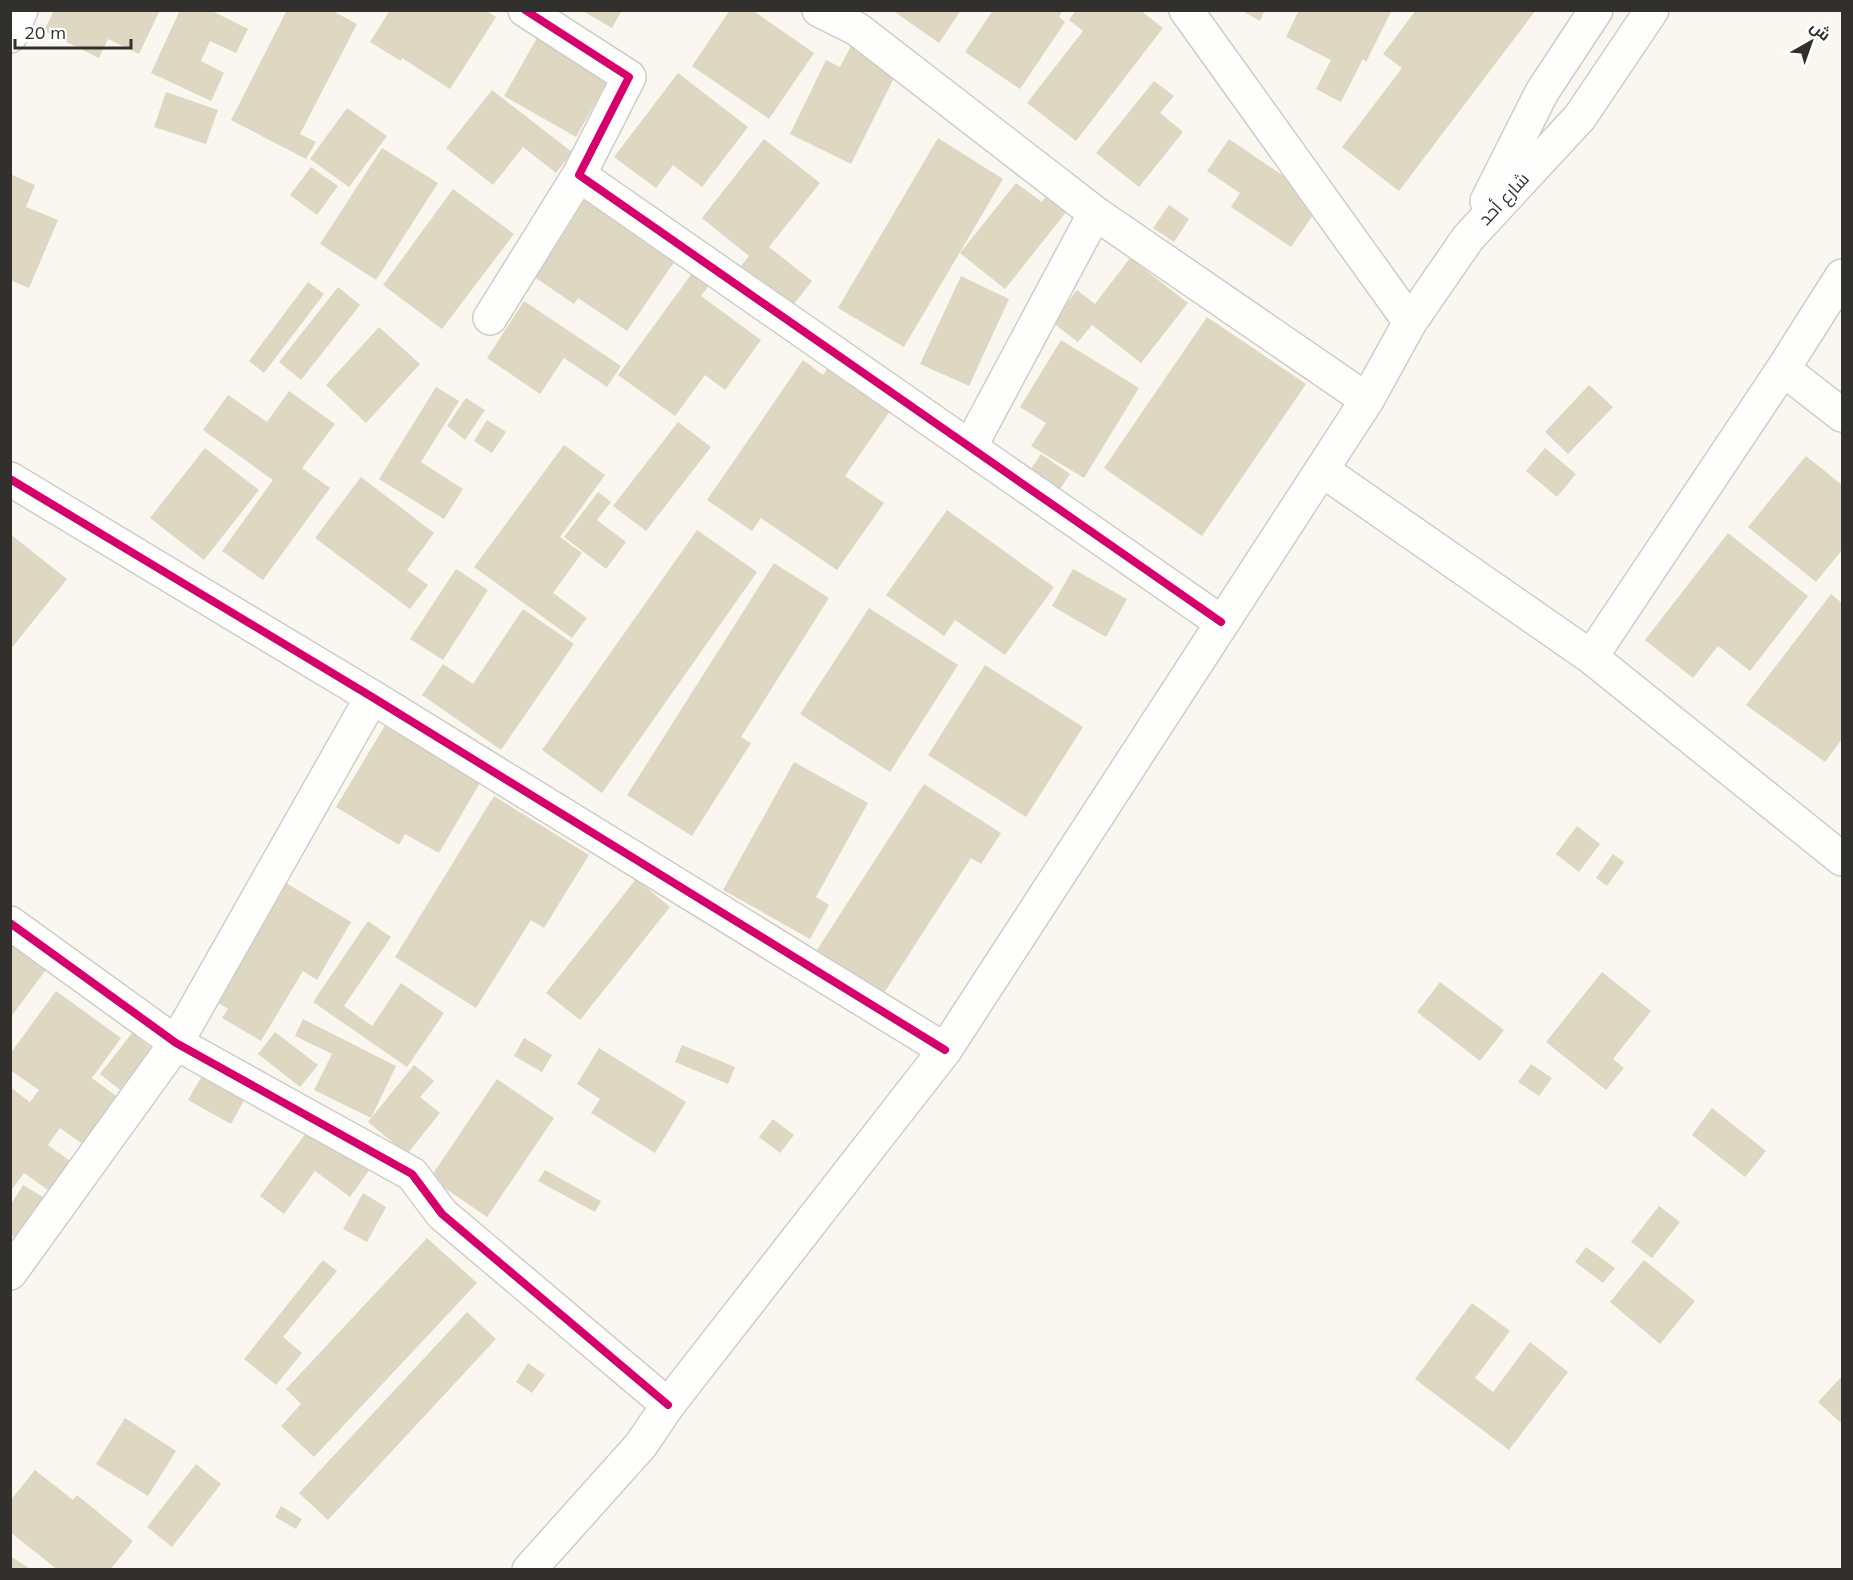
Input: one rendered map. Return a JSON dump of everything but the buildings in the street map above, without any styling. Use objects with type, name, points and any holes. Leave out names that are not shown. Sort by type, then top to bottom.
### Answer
[{"type":"street","points":[[10,36],[21,10]]},
{"type":"street","points":[[490,318],[579,175],[630,77],[525,10]]},
{"type":"street","points":[[819,10],[856,29],[1095,213],[1367,400]]},
{"type":"street","points":[[1186,10],[1410,322]]},
{"type":"street","name":"شارع أحد","points":[[1468,238],[1542,92],[1596,10]]},
{"type":"street","name":"شارع أحد","points":[[1468,238],[1580,117],[1652,10]]},
{"type":"street","points":[[579,175],[971,445],[1221,622]]},
{"type":"street","points":[[971,445],[1095,213]]},
{"type":"street","points":[[529,1569],[641,1445],[668,1404],[945,1050],[1367,400],[1410,322],[1468,238]]},
{"type":"street","points":[[1591,657],[1783,369],[1842,276]]},
{"type":"street","points":[[1783,369],[1842,415]]},
{"type":"street","points":[[1322,470],[1591,657],[1842,859]]},
{"type":"street","points":[[10,479],[372,697],[945,1050]]},
{"type":"street","points":[[10,1273],[176,1043],[372,697]]},
{"type":"street","points":[[10,923],[176,1043],[412,1174],[442,1214],[668,1404]]},
{"type":"cycle path","points":[[525,10],[629,77],[579,175],[1221,622]]},
{"type":"cycle path","points":[[10,479],[372,697],[945,1050]]},
{"type":"cycle path","points":[[10,923],[176,1043],[412,1174],[442,1214],[668,1405]]}]
